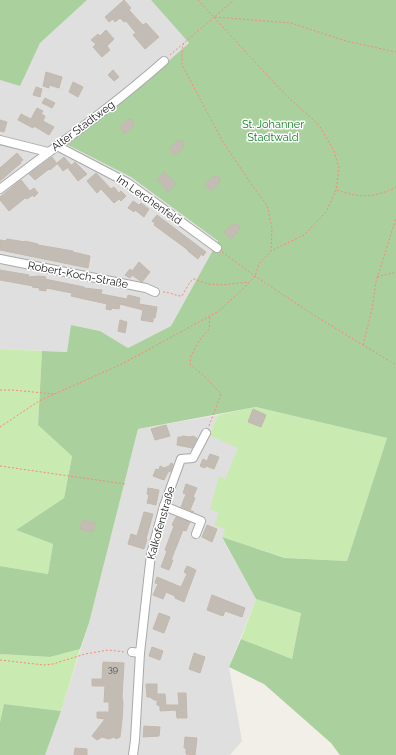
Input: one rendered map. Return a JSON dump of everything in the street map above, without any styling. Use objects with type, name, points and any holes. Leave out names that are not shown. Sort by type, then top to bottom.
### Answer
[{"type":"street","name":"Alter Stadtweg","points":[[0,189],[134,87],[164,61]]},
{"type":"street","points":[[0,140],[48,152]]},
{"type":"street","name":"Im Lerchenfeld","points":[[57,146],[128,183],[217,248]]},
{"type":"street","name":"Robert-Koch-Straße","points":[[0,260],[146,288],[155,292]]},
{"type":"street","name":"Kalkofenstraße","points":[[133,755],[135,740],[136,653],[151,554],[164,506],[181,459],[193,458],[206,433]]},
{"type":"street","points":[[164,506],[201,521],[196,534]]},
{"type":"path","points":[[0,427],[39,401],[122,364],[219,311],[250,282],[255,276],[259,264],[270,251],[304,235],[326,212],[336,190],[339,168],[334,151],[318,125],[279,88],[198,0]]},
{"type":"path","points":[[164,61],[234,0]]},
{"type":"path","points":[[214,17],[291,23],[346,41],[396,52]]},
{"type":"path","points":[[184,43],[182,49],[182,65],[223,142],[266,205],[272,228],[270,251]]},
{"type":"path","points":[[336,190],[352,196],[368,196],[396,187]]},
{"type":"path","points":[[363,345],[372,309],[377,277],[396,218]]},
{"type":"path","points":[[217,248],[255,276],[396,365]]},
{"type":"path","points":[[377,277],[396,272]]},
{"type":"path","points":[[155,292],[168,292],[182,296],[190,282],[194,279],[208,284],[221,285],[246,281],[250,282]]},
{"type":"path","points":[[206,433],[221,394],[190,364],[191,356],[199,341],[209,328],[210,316]]},
{"type":"path","points":[[0,390],[54,394]]},
{"type":"path","points":[[0,466],[125,484]]},
{"type":"path","points":[[0,660],[44,665],[53,664],[85,654],[108,650],[136,653]]},
{"type":"shaded area","points":[[87,0],[151,0],[189,43],[155,73],[66,144],[131,177],[218,241],[171,326],[128,348],[100,331],[71,325],[67,352],[0,349],[0,80],[20,85],[40,43]]},
{"type":"shaded area","points":[[218,415],[209,435],[239,447],[225,479],[219,477],[219,513],[225,529],[222,538],[256,599],[229,667],[242,741],[230,755],[45,755],[61,711],[89,623],[138,429]]},
{"type":"green space","points":[[0,0],[87,0],[40,43],[20,86],[0,80]]},
{"type":"green space","name":"St. Johanner Stadtwald","points":[[151,0],[396,0],[396,755],[340,755],[331,743],[264,684],[229,667],[241,639],[292,659],[301,613],[256,599],[222,537],[285,558],[347,561],[387,438],[256,407],[138,429],[89,623],[80,649],[50,657],[0,654],[0,566],[48,574],[53,544],[16,530],[64,498],[72,456],[38,425],[42,351],[67,352],[71,325],[100,331],[128,348],[171,326],[218,241],[131,177],[66,144],[155,73],[189,43]]},
{"type":"green space","points":[[0,349],[42,351],[38,425],[72,455],[64,498],[16,530],[53,544],[48,574],[0,566]]},
{"type":"green space","points":[[256,407],[387,438],[347,561],[286,558],[222,537],[225,529],[214,525],[219,513],[210,509],[219,476],[225,479],[238,448],[209,435],[218,415]]},
{"type":"green space","points":[[256,599],[301,612],[292,659],[241,639]]},
{"type":"green space","points":[[80,649],[61,711],[4,704],[0,722],[0,654],[50,657]]},
{"type":"green space","points":[[4,704],[61,711],[45,755],[0,755],[0,722]]},
{"type":"building","points":[[124,0],[131,8],[129,10],[139,21],[143,25],[146,23],[159,37],[145,49],[133,35],[136,33],[126,21],[124,22],[120,18],[115,22],[113,19],[109,22],[105,17]]},
{"type":"building","points":[[106,30],[114,39],[107,46],[110,50],[102,57],[93,47],[96,44],[91,40],[98,34],[100,36]]},
{"type":"building","points":[[113,70],[119,77],[114,81],[108,75]]},
{"type":"building","points":[[46,72],[62,77],[59,88],[49,85],[49,88],[43,86]]},
{"type":"building","points":[[73,82],[83,87],[78,97],[69,92]]},
{"type":"building","points":[[36,87],[42,89],[40,97],[33,95]]},
{"type":"building","points":[[45,98],[55,103],[52,108],[42,103]]},
{"type":"building","points":[[37,108],[43,111],[41,114],[45,116],[43,121],[54,127],[49,135],[34,126],[33,128],[18,120],[21,114],[31,119]]},
{"type":"building","points":[[132,119],[134,122],[133,126],[125,134],[119,127],[127,120]]},
{"type":"building","points":[[0,120],[7,122],[4,132],[0,131]]},
{"type":"building","points":[[182,140],[184,143],[183,148],[175,155],[169,149],[177,141]]},
{"type":"building","points":[[17,153],[23,160],[0,181],[0,168]]},
{"type":"building","points":[[52,157],[57,164],[50,170],[49,169],[35,180],[29,174]]},
{"type":"building","points":[[64,157],[71,165],[63,171],[57,163]]},
{"type":"building","points":[[75,162],[87,174],[78,181],[68,168]]},
{"type":"building","points":[[165,172],[176,184],[168,192],[157,179]]},
{"type":"building","points":[[96,173],[111,189],[114,187],[119,193],[121,191],[126,196],[121,201],[119,199],[114,203],[101,189],[97,193],[87,181]]},
{"type":"building","points":[[218,176],[220,179],[219,183],[211,191],[205,184],[213,177]]},
{"type":"building","points":[[21,180],[30,191],[34,188],[38,193],[34,197],[33,195],[27,199],[25,198],[9,211],[0,200],[0,197]]},
{"type":"building","points":[[133,201],[139,205],[141,203],[149,209],[144,217],[135,210],[134,212],[128,208]]},
{"type":"building","points":[[157,215],[206,252],[203,256],[201,254],[198,259],[154,225],[155,223],[152,221]]},
{"type":"building","points":[[237,224],[240,226],[238,231],[231,239],[224,232],[232,225]]},
{"type":"building","points":[[7,239],[25,241],[90,256],[88,268],[0,250],[0,240],[6,241]]},
{"type":"building","points":[[139,262],[150,272],[142,282],[132,275],[130,278],[125,275],[130,269],[132,271]]},
{"type":"building","points":[[0,270],[29,275],[28,277],[46,277],[45,279],[84,288],[102,290],[101,294],[127,299],[128,295],[140,298],[139,304],[157,307],[155,318],[153,318],[153,322],[141,320],[143,310],[120,304],[119,309],[106,309],[107,304],[71,296],[72,293],[46,288],[46,291],[39,290],[40,288],[32,287],[33,286],[0,280]]},
{"type":"building","points":[[120,320],[127,322],[125,333],[118,331]]},
{"type":"building","points":[[253,409],[266,415],[261,427],[248,422]]},
{"type":"building","points":[[166,425],[170,436],[155,440],[151,429]]},
{"type":"building","points":[[193,436],[197,438],[192,448],[177,445],[178,437]]},
{"type":"building","points":[[210,454],[219,457],[214,469],[206,466],[205,468],[200,466],[203,459],[207,461]]},
{"type":"building","points":[[171,463],[173,464],[171,471],[168,472],[164,480],[153,476],[156,469],[159,470],[160,466],[164,468],[169,466]]},
{"type":"building","points":[[186,484],[197,488],[190,510],[194,512],[181,507],[186,494],[183,493]]},
{"type":"building","points":[[148,488],[159,490],[156,505],[147,503],[149,495],[147,494]]},
{"type":"building","points":[[144,512],[153,514],[144,549],[128,544],[131,534],[137,536]]},
{"type":"building","points":[[176,517],[190,522],[186,531],[183,530],[171,560],[173,560],[169,570],[161,567],[167,551],[165,550],[174,526],[172,525]]},
{"type":"building","points":[[82,520],[95,523],[93,532],[80,529]]},
{"type":"building","points":[[207,525],[217,529],[212,542],[202,537]]},
{"type":"building","points":[[187,566],[196,570],[184,602],[166,592],[163,599],[153,595],[158,584],[155,583],[157,577],[181,587],[187,574],[184,572]]},
{"type":"building","points":[[212,595],[245,608],[242,617],[225,611],[223,616],[207,610]]},
{"type":"building","points":[[159,613],[170,617],[164,633],[153,629]]},
{"type":"building","points":[[152,647],[163,651],[160,660],[149,656]]},
{"type":"building","points":[[194,653],[205,657],[200,673],[189,669]]},
{"type":"building","points":[[103,662],[124,663],[122,720],[120,737],[116,739],[114,737],[109,739],[102,737],[97,740],[92,736],[105,719],[97,718],[97,712],[109,712],[109,702],[104,702],[105,686],[92,686],[92,679],[102,679]]},
{"type":"building","points":[[146,684],[157,684],[157,694],[165,694],[166,705],[179,705],[178,693],[186,693],[187,718],[177,718],[176,710],[160,711],[160,706],[157,705],[157,700],[147,697]]},
{"type":"building","points":[[144,726],[160,727],[159,736],[143,737]]},
{"type":"building","points":[[185,737],[197,738],[195,755],[186,754],[186,748],[184,748]]},
{"type":"building","points":[[75,748],[87,749],[87,755],[74,755]]}]
